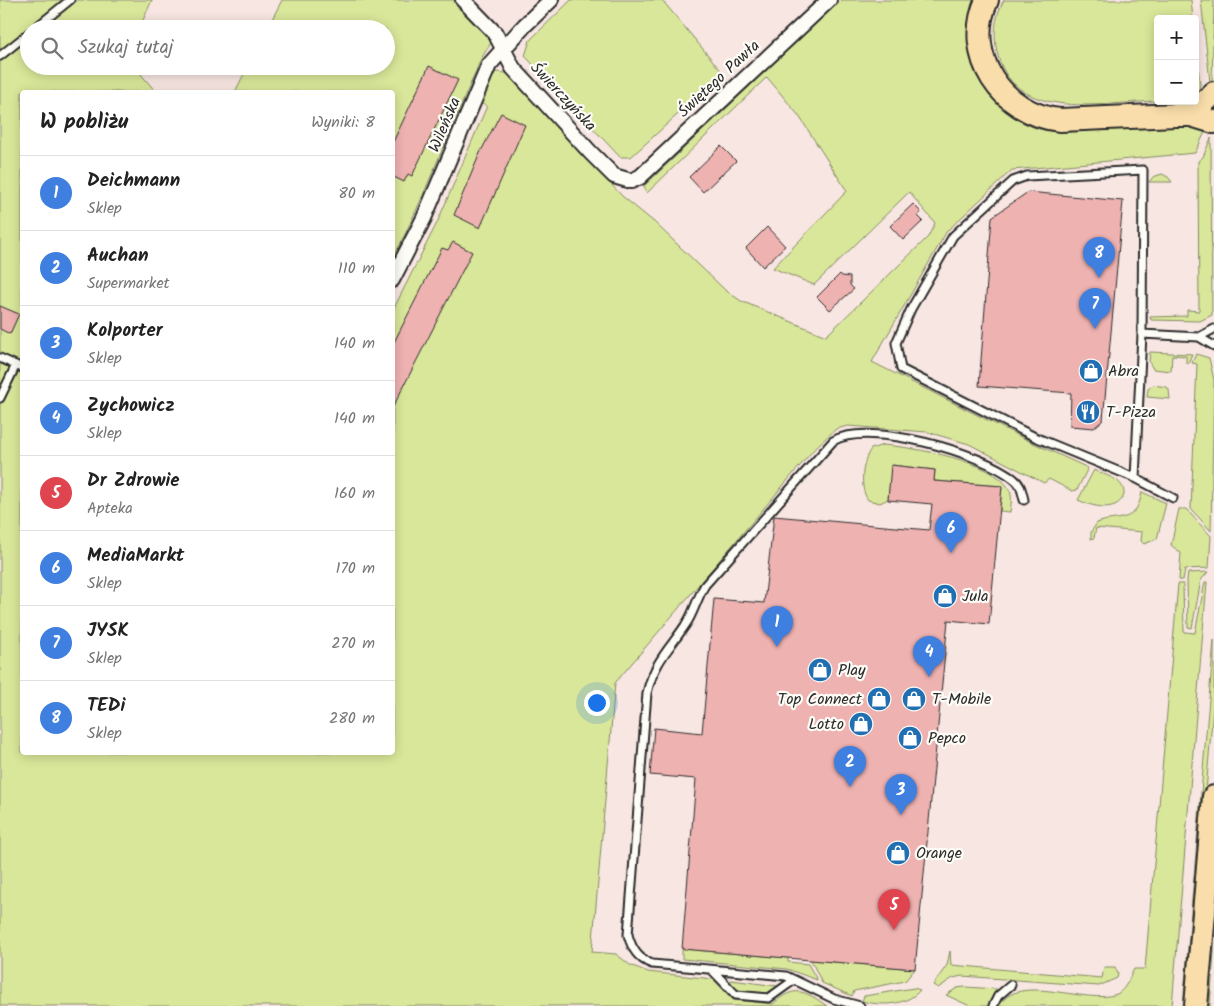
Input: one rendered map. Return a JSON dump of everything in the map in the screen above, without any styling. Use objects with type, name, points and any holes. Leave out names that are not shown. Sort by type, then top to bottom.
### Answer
[{"type":"main road","points":[[987,0],[979,28],[983,62],[995,84],[1017,106],[1037,116],[1060,120],[1191,115],[1214,122]]},
{"type":"main road","points":[[1176,115],[1202,104],[1214,92]]},
{"type":"main road","points":[[1196,1006],[1214,796]]},
{"type":"street","name":"Świerczyńska","points":[[463,0],[495,33],[505,49],[513,68],[590,152],[614,176],[623,181],[631,181]]},
{"type":"street","name":"Wileńska","points":[[395,274],[424,218],[489,65],[525,24],[551,0]]},
{"type":"street","name":"Świętego Pawła","points":[[631,181],[640,177],[829,0]]},
{"type":"lane","points":[[45,20],[70,0]]},
{"type":"lane","points":[[0,56],[20,40]]},
{"type":"lane","points":[[1135,478],[1142,334],[1143,170],[1027,176],[1013,181],[953,236],[911,309],[896,343],[901,369],[1034,437],[1135,478],[1172,498]]},
{"type":"lane","points":[[1199,337],[1214,329]]},
{"type":"lane","points":[[1142,334],[1199,337],[1214,346]]},
{"type":"lane","points":[[0,358],[19,366],[0,398]]},
{"type":"lane","points":[[860,1006],[834,999],[786,976],[712,970],[644,961],[631,946],[628,935],[647,692],[651,676],[659,659],[686,624],[703,588],[795,482],[833,441],[843,435],[902,438],[938,445],[971,456],[1015,480],[1021,488],[1024,500]]},
{"type":"lane","points":[[712,970],[736,995],[769,998],[794,980]]},
{"type":"lane","points":[[993,1006],[998,996],[1011,985]]},
{"type":"lane","points":[[834,999],[841,1006]]},
{"type":"green space","points":[[0,0],[62,0],[38,20],[20,20],[20,35],[0,52]]},
{"type":"green space","points":[[78,0],[152,0],[143,20],[52,20]]},
{"type":"green space","points":[[282,0],[458,0],[486,25],[492,41],[481,59],[395,256],[395,90],[236,90],[244,75],[395,75],[395,20],[272,20]]},
{"type":"green space","points":[[571,0],[662,0],[723,73],[631,157],[620,157],[525,56],[530,40]]},
{"type":"green space","points":[[841,0],[975,0],[969,21],[968,43],[976,74],[987,91],[1004,110],[1017,120],[1033,127],[1067,132],[1168,126],[1208,126],[1195,153],[1012,170],[947,231],[872,362],[1029,441],[1088,468],[1077,490],[1072,491],[1049,479],[1044,483],[969,444],[927,432],[848,426],[836,429],[816,447],[615,683],[592,952],[616,954],[630,965],[648,972],[713,979],[733,1000],[773,1004],[788,994],[800,992],[827,1006],[0,1006],[0,62],[20,46],[20,75],[142,75],[154,90],[20,90],[20,755],[395,755],[395,306],[437,223],[487,106],[480,103],[493,74],[496,72],[506,73],[513,79],[622,196],[654,222],[725,290],[741,301],[826,336],[928,237],[935,223],[909,192],[814,285],[773,268],[847,191],[799,116],[767,77],[647,193],[644,186]]},
{"type":"green space","points":[[1004,0],[1191,0],[1193,15],[1154,15],[1154,101],[1090,105],[1066,104],[1043,100],[1024,91],[1008,77],[998,56],[995,41],[996,20]]},
{"type":"green space","points":[[1201,0],[1214,0],[1212,85],[1210,82]]},
{"type":"green space","points":[[1211,138],[1212,315],[1200,321],[1151,320],[1150,317],[1187,316],[1187,310],[1199,311],[1198,161],[1203,157]]},
{"type":"green space","points":[[1162,174],[1172,182],[1149,182],[1153,177]]},
{"type":"green space","points":[[1150,352],[1192,354],[1188,363],[1186,363],[1186,356],[1172,355],[1171,371],[1153,369],[1149,362]]},
{"type":"green space","points":[[1196,354],[1209,358],[1214,380],[1211,531],[1191,509],[1197,364],[1192,363]]},
{"type":"green space","points":[[1153,385],[1167,387],[1170,399],[1147,397],[1148,389]]},
{"type":"green space","points":[[883,445],[952,457],[987,471],[1001,479],[1009,489],[1011,497],[1010,512],[1000,511],[1002,486],[934,481],[935,470],[892,465],[888,499],[880,503],[868,500],[863,489],[865,460],[871,449]]},
{"type":"green space","points":[[1094,470],[1114,479],[1121,485],[1124,495],[1121,501],[1104,507],[1078,500]]},
{"type":"green space","points":[[1142,492],[1166,503],[1157,539],[1144,544],[1141,541],[1142,532],[1096,528],[1094,538],[1091,539],[1091,532],[1097,523],[1130,515],[1139,503]]},
{"type":"green space","points":[[1179,509],[1186,509],[1211,536],[1209,568],[1185,569],[1183,580],[1179,580],[1181,553],[1171,545]]},
{"type":"green space","points":[[1208,572],[1201,580],[1192,628],[1188,627],[1188,573]]},
{"type":"green space","points":[[1205,582],[1207,582],[1172,1006],[999,1006],[1008,996],[1021,991],[1054,991],[1104,997],[1117,994],[1125,986],[1134,969],[1145,969],[1178,584],[1183,584],[1184,632],[1195,633]]},
{"type":"green space","points":[[1214,640],[1214,696],[1188,1006],[1183,1006]]},
{"type":"green space","points":[[1214,894],[1214,952],[1210,1006],[1204,1006]]},
{"type":"green space","points":[[682,949],[788,958],[788,962],[808,964],[817,980],[787,969],[682,959]]},
{"type":"green space","points":[[950,951],[951,965],[1102,978],[1104,967],[1115,967],[1118,974],[1117,978],[1099,986],[962,976],[953,978],[938,988],[933,985],[947,965]]},
{"type":"green space","points":[[811,960],[915,969],[905,981],[854,991],[852,996],[822,983]]},
{"type":"green space","points":[[731,980],[777,987],[766,993],[753,994],[734,987],[729,983]]},
{"type":"green space","points":[[914,988],[920,990],[915,995],[901,1002],[877,1004],[862,1001],[864,996]]},
{"type":"green space","points":[[957,988],[997,989],[987,1006],[970,1006],[946,995]]},
{"type":"building","points":[[429,66],[458,80],[412,176],[408,174],[404,182],[395,178],[395,138]]},
{"type":"building","points":[[501,113],[525,125],[480,228],[454,215],[480,153]]},
{"type":"building","points":[[721,146],[736,161],[703,192],[689,177]]},
{"type":"building","points":[[1028,192],[1123,201],[1103,420],[1094,428],[1070,426],[1071,393],[979,386],[992,217]]},
{"type":"building","points":[[913,204],[921,212],[918,216],[923,221],[903,240],[890,226]]},
{"type":"building","points":[[767,227],[785,246],[763,267],[746,248]]},
{"type":"building","points":[[453,242],[472,252],[395,403],[395,340],[442,248],[448,250]]},
{"type":"building","points":[[840,274],[850,277],[850,285],[854,289],[830,310],[817,297]]},
{"type":"building","points":[[0,306],[19,314],[10,334],[0,329]]},
{"type":"building","points":[[891,465],[935,470],[934,481],[1002,486],[989,624],[948,620],[915,969],[682,949],[696,779],[650,775],[654,728],[702,733],[714,599],[764,603],[774,516],[929,530],[932,504],[888,500]]},
{"type":"place","name":"TEDi","points":[[1099,278]]},
{"type":"place","name":"JYSK","points":[[1095,329]]},
{"type":"place","name":"Abra","points":[[1091,371]]},
{"type":"place","name":"T-Pizza","points":[[1088,412]]},
{"type":"place","name":"MediaMarkt","points":[[951,553]]},
{"type":"place","name":"Jula","points":[[945,596]]},
{"type":"place","name":"Deichmann","points":[[777,647]]},
{"type":"place","name":"Play","points":[[820,670]]},
{"type":"place","name":"Zychowicz","points":[[929,677]]},
{"type":"place","name":"Top Connect","points":[[879,699]]},
{"type":"place","name":"T-Mobile","points":[[914,699]]},
{"type":"place","name":"Lotto","points":[[861,724]]},
{"type":"place","name":"Pepco","points":[[910,738]]},
{"type":"place","name":"Auchan","points":[[850,787]]},
{"type":"place","name":"Kolporter","points":[[901,815]]},
{"type":"place","name":"Orange","points":[[898,853]]},
{"type":"place","name":"Dr Zdrowie","points":[[894,930]]}]
